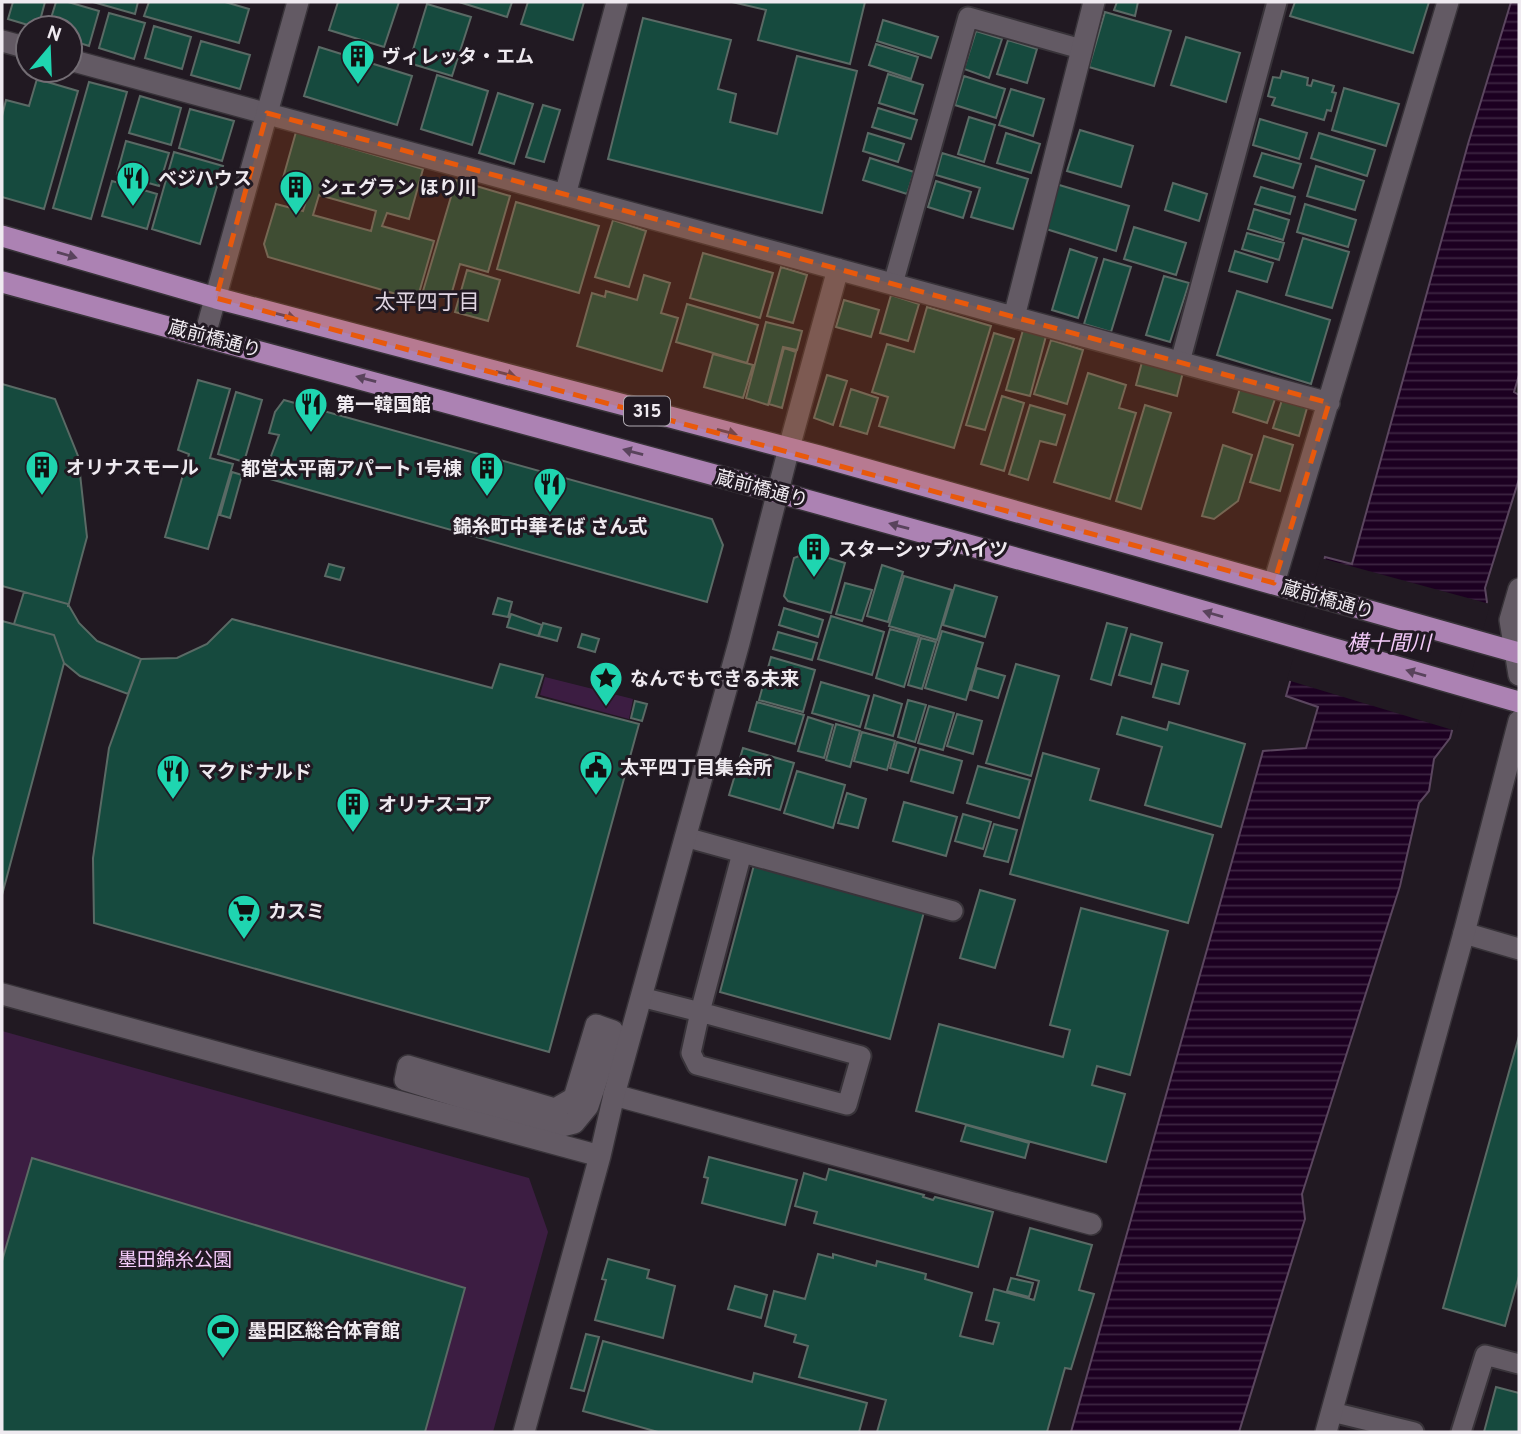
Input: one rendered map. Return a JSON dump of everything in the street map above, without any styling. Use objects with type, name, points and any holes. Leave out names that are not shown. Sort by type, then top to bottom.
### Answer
[{"type":"main road","name":"蔵前橋通り","points":[[2,236],[216,298],[789,448],[1517,652]]},
{"type":"main road","name":"蔵前橋通り","points":[[2,282],[777,492],[1519,702]]},
{"type":"street","points":[[205,335],[298,2]]},
{"type":"street","points":[[565,195],[617,2]]},
{"type":"street","points":[[1014,317],[1094,2]]},
{"type":"street","points":[[1283,586],[1329,403],[1448,2]]},
{"type":"street","points":[[84,64],[1329,403]]},
{"type":"street","points":[[524,1432],[838,269]]},
{"type":"street","points":[[1519,589],[1510,620],[1519,675]]},
{"type":"street","points":[[1329,1422],[1464,933],[1519,720]]},
{"type":"street","points":[[1464,933],[1519,948]]},
{"type":"street","points":[[2,994],[600,1156]]},
{"type":"street","points":[[596,1025],[613,1031],[588,1106],[574,1123],[558,1127],[405,1080],[408,1066],[555,1110],[574,1098],[596,1025]]},
{"type":"street","points":[[614,1095],[1091,1224]]},
{"type":"lane","points":[[1180,362],[1277,2]]},
{"type":"lane","points":[[893,284],[968,17],[1081,49]]},
{"type":"lane","points":[[685,837],[953,911]]},
{"type":"lane","points":[[641,997],[700,1012],[861,1056],[848,1105],[697,1065],[691,1053],[700,1012],[742,853]]},
{"type":"lane","points":[[1461,1432],[1485,1355],[1519,1364]]},
{"type":"lane","points":[[1329,1422],[1414,1432]]},
{"type":"highlighted area","points":[[267,113],[1329,403],[1274,583],[216,298]]},
{"type":"green space","points":[[545,677],[633,699],[629,719],[540,695]]},
{"type":"green space","name":"墨田錦糸公園","points":[[2,1031],[529,1178],[548,1232],[493,1432],[2,1432]]},
{"type":"water","name":"横十間川","points":[[1511,2],[1519,2],[1519,375],[1514,392],[1519,395],[1519,479],[1485,588],[1487,602],[1450,738],[1434,759],[1429,791],[1419,803],[1400,886],[1302,1194],[1305,1219],[1239,1432],[1071,1432],[1263,751],[1306,748],[1318,707],[1286,696],[1325,557],[1352,564],[1468,144]]},
{"type":"pier","points":[[1321,558],[1490,604],[1456,731],[1287,680]]},
{"type":"building","points":[[13,2],[45,2],[42,14],[14,14],[14,21],[8,19]]},
{"type":"building","points":[[56,2],[68,2],[99,11],[89,46],[84,44],[84,14],[52,14]]},
{"type":"building","points":[[93,2],[138,2],[135,14]]},
{"type":"building","points":[[149,2],[225,2],[249,9],[239,43],[144,16]]},
{"type":"building","points":[[338,2],[399,2],[384,47],[329,30]]},
{"type":"building","points":[[459,2],[512,2],[507,17]]},
{"type":"building","points":[[528,2],[584,2],[573,40],[521,24]]},
{"type":"building","points":[[732,2],[865,2],[850,64],[758,40],[766,10]]},
{"type":"building","points":[[1117,2],[1138,2],[1135,16],[1114,10]]},
{"type":"building","points":[[1295,2],[1429,2],[1413,53],[1290,16]]},
{"type":"building","points":[[427,4],[471,17],[452,76],[409,63]]},
{"type":"building","points":[[1105,12],[1171,31],[1154,86],[1089,67]]},
{"type":"building","points":[[109,13],[145,23],[134,59],[99,48]]},
{"type":"building","points":[[643,18],[731,40],[718,89],[736,94],[730,122],[777,134],[797,56],[857,71],[822,213],[608,159]]},
{"type":"building","points":[[883,20],[938,37],[931,58],[877,41]]},
{"type":"building","points":[[154,26],[191,37],[182,69],[145,58]]},
{"type":"building","points":[[976,31],[1002,39],[989,78],[964,69]]},
{"type":"building","points":[[1186,37],[1240,53],[1226,102],[1171,85]]},
{"type":"building","points":[[1008,40],[1037,49],[1027,83],[997,74]]},
{"type":"building","points":[[201,41],[250,55],[240,89],[191,75]]},
{"type":"building","points":[[876,44],[918,57],[911,79],[869,65]]},
{"type":"building","name":"ヴィレッタ・エム","points":[[319,47],[412,76],[397,125],[304,96]]},
{"type":"building","points":[[1282,71],[1308,78],[1307,85],[1311,86],[1313,80],[1334,86],[1332,92],[1336,93],[1331,111],[1327,110],[1324,120],[1272,105],[1275,98],[1268,96],[1273,77],[1280,78]]},
{"type":"building","points":[[888,74],[923,85],[914,114],[879,103]]},
{"type":"building","points":[[437,75],[488,91],[472,145],[421,129]]},
{"type":"building","points":[[964,76],[1005,89],[996,118],[955,105]]},
{"type":"building","points":[[89,82],[127,92],[91,219],[53,208]]},
{"type":"building","points":[[36,84],[54,84],[78,91],[44,209],[2,197],[2,116],[6,100],[29,106]]},
{"type":"building","points":[[1344,88],[1399,104],[1386,146],[1332,130]]},
{"type":"building","points":[[1011,89],[1044,99],[1033,136],[999,125]]},
{"type":"building","points":[[498,93],[533,104],[514,164],[479,153]]},
{"type":"building","points":[[140,96],[181,108],[171,145],[129,133]]},
{"type":"building","points":[[543,105],[560,110],[544,162],[526,157]]},
{"type":"building","points":[[878,108],[917,120],[911,139],[872,127]]},
{"type":"building","points":[[190,109],[234,121],[222,161],[179,148]]},
{"type":"building","points":[[969,117],[995,125],[984,162],[958,154]]},
{"type":"building","points":[[1260,119],[1307,133],[1299,159],[1253,145]]},
{"type":"building","points":[[1080,130],[1133,146],[1121,187],[1067,171]]},
{"type":"building","name":"シェグラン ほり川","points":[[296,132],[423,169],[409,219],[387,213],[382,226],[434,241],[417,300],[268,257],[264,244],[276,204],[303,211],[308,194],[281,185]],"holes":[[[319,195],[376,211],[371,231],[313,215]]]},
{"type":"building","points":[[868,133],[904,144],[898,162],[863,151]]},
{"type":"building","points":[[1006,133],[1040,144],[1031,173],[997,163]]},
{"type":"building","points":[[1319,133],[1375,150],[1367,176],[1311,158]]},
{"type":"building","points":[[126,141],[169,153],[159,186],[117,174]]},
{"type":"building","points":[[174,152],[223,166],[200,244],[152,229]]},
{"type":"building","points":[[942,153],[1028,179],[1013,229],[971,217],[980,188],[936,175]]},
{"type":"building","points":[[1262,153],[1301,164],[1293,188],[1254,176]]},
{"type":"building","points":[[870,158],[914,172],[907,194],[863,180]]},
{"type":"building","points":[[1316,166],[1364,181],[1355,210],[1307,196]]},
{"type":"building","points":[[456,180],[510,196],[488,272],[460,264],[450,299],[423,291]]},
{"type":"building","points":[[112,181],[157,194],[147,229],[102,216]]},
{"type":"building","points":[[936,181],[971,192],[963,218],[928,207]]},
{"type":"building","points":[[1173,183],[1207,194],[1199,221],[1165,210]]},
{"type":"building","points":[[1056,184],[1129,206],[1116,251],[1043,228]]},
{"type":"building","points":[[1261,187],[1295,197],[1290,214],[1255,204]]},
{"type":"building","points":[[516,202],[599,226],[579,293],[497,269]]},
{"type":"building","points":[[1305,204],[1356,220],[1348,247],[1297,232]]},
{"type":"building","points":[[1254,209],[1289,220],[1283,240],[1248,229]]},
{"type":"building","points":[[613,220],[646,231],[629,287],[595,277]]},
{"type":"building","points":[[1134,227],[1186,243],[1176,275],[1124,259]]},
{"type":"building","points":[[1247,233],[1284,243],[1279,260],[1242,249]]},
{"type":"building","points":[[1303,238],[1349,252],[1332,308],[1286,295]]},
{"type":"building","points":[[1070,249],[1097,258],[1078,318],[1052,310]]},
{"type":"building","points":[[1235,251],[1273,263],[1267,282],[1229,271]]},
{"type":"building","points":[[703,253],[773,273],[760,318],[690,298]]},
{"type":"building","points":[[1104,259],[1131,267],[1111,332],[1084,324]]},
{"type":"building","points":[[781,267],[807,275],[793,323],[767,316]]},
{"type":"building","points":[[467,270],[500,280],[488,321],[455,312]]},
{"type":"building","points":[[644,275],[670,283],[661,313],[678,318],[662,371],[577,346],[592,293],[605,297],[606,291],[637,300]]},
{"type":"building","points":[[1164,276],[1189,283],[1170,342],[1146,335]]},
{"type":"building","points":[[1237,291],[1330,320],[1311,384],[1217,355]]},
{"type":"building","points":[[891,295],[919,304],[908,341],[880,333]]},
{"type":"building","points":[[844,300],[879,310],[871,337],[836,327]]},
{"type":"building","points":[[687,304],[758,325],[747,363],[676,342]]},
{"type":"building","points":[[927,307],[991,326],[954,448],[879,426],[888,397],[872,392],[887,344],[914,352]]},
{"type":"building","points":[[766,322],[802,331],[797,350],[783,347],[768,405],[746,398]]},
{"type":"building","points":[[1023,330],[1046,336],[1030,396],[1006,390]]},
{"type":"building","points":[[994,333],[1014,339],[985,430],[966,425]]},
{"type":"building","points":[[1051,340],[1083,350],[1067,404],[1034,394]]},
{"type":"building","points":[[784,348],[796,352],[782,408],[769,404]]},
{"type":"building","points":[[713,354],[753,365],[743,398],[704,387]]},
{"type":"building","points":[[1142,362],[1183,372],[1177,396],[1136,385]]},
{"type":"building","points":[[1088,373],[1126,385],[1119,408],[1136,413],[1110,499],[1054,482]]},
{"type":"building","points":[[827,375],[847,381],[833,425],[814,418]]},
{"type":"building","points":[[198,380],[230,389],[210,458],[233,464],[208,549],[165,537],[189,454],[178,450]]},
{"type":"building","name":"オリナスモール","points":[[2,384],[55,399],[78,456],[87,537],[68,607],[68,604],[2,586]]},
{"type":"building","points":[[1240,388],[1275,399],[1267,423],[1233,412]]},
{"type":"building","points":[[851,389],[878,398],[867,434],[840,426]]},
{"type":"building","points":[[236,392],[262,400],[244,462],[218,454]]},
{"type":"building","points":[[1002,396],[1024,403],[1004,471],[981,464]]},
{"type":"building","name":"都営太平南アパート 1号棟","points":[[284,400],[712,519],[723,545],[707,602],[263,477],[279,435],[269,433],[275,412]]},
{"type":"building","points":[[1282,400],[1307,408],[1299,436],[1273,428]]},
{"type":"building","points":[[1030,405],[1065,415],[1056,445],[1040,441],[1028,480],[1009,474]]},
{"type":"building","points":[[1145,405],[1171,413],[1141,509],[1116,501]]},
{"type":"building","points":[[1264,436],[1293,445],[1280,491],[1250,482]]},
{"type":"building","points":[[1223,445],[1252,455],[1238,501],[1214,519],[1202,516]]},
{"type":"building","points":[[232,472],[242,475],[230,518],[220,515]]},
{"type":"building","name":"スターシップハイツ","points":[[809,552],[845,563],[831,613],[788,601],[784,596],[794,558]]},
{"type":"building","points":[[329,564],[344,568],[340,580],[325,576]]},
{"type":"building","points":[[882,565],[903,572],[888,622],[867,616]]},
{"type":"building","points":[[904,576],[952,590],[937,640],[889,626]]},
{"type":"building","points":[[845,583],[872,590],[862,621],[836,614]]},
{"type":"building","points":[[955,585],[997,597],[985,637],[943,625]]},
{"type":"building","points":[[24,592],[68,604],[79,623],[97,641],[141,659],[128,694],[80,676],[64,663],[54,635],[14,624]]},
{"type":"building","points":[[498,598],[512,602],[508,617],[493,614]]},
{"type":"building","points":[[784,608],[823,620],[818,637],[779,625]]},
{"type":"building","points":[[511,614],[542,625],[538,636],[507,627]]},
{"type":"building","points":[[831,616],[884,632],[872,675],[818,659]]},
{"type":"building","name":"オリナスコア","points":[[232,619],[492,688],[500,664],[543,675],[536,697],[639,724],[549,1052],[94,923],[93,858],[109,748],[141,659],[177,658],[207,644]]},
{"type":"building","points":[[2,621],[54,635],[64,663],[2,895]]},
{"type":"building","points":[[543,623],[561,628],[557,641],[539,636]]},
{"type":"building","points":[[1107,623],[1127,628],[1111,685],[1091,679]]},
{"type":"building","points":[[890,629],[919,637],[904,687],[876,678]]},
{"type":"building","points":[[942,631],[983,643],[966,700],[925,688]]},
{"type":"building","points":[[778,632],[817,643],[812,660],[773,649]]},
{"type":"building","points":[[582,634],[599,639],[595,652],[578,647]]},
{"type":"building","points":[[1131,634],[1162,643],[1151,684],[1119,675]]},
{"type":"building","points":[[921,638],[936,642],[922,689],[908,685]]},
{"type":"building","points":[[771,657],[815,670],[803,712],[759,700]]},
{"type":"building","points":[[1016,664],[1059,676],[1031,776],[986,763]]},
{"type":"building","points":[[1162,664],[1188,671],[1179,704],[1153,697]]},
{"type":"building","points":[[977,668],[1005,676],[998,698],[971,690]]},
{"type":"building","points":[[821,682],[869,696],[860,727],[812,713]]},
{"type":"building","points":[[874,695],[902,704],[893,736],[865,728]]},
{"type":"building","points":[[908,700],[926,705],[915,742],[898,737]]},
{"type":"building","points":[[635,701],[647,704],[642,721],[631,718]]},
{"type":"building","points":[[757,702],[804,715],[795,744],[749,731]]},
{"type":"building","points":[[929,706],[954,713],[943,750],[918,743]]},
{"type":"building","points":[[957,714],[982,721],[973,754],[947,746]]},
{"type":"building","points":[[808,717],[833,725],[824,758],[798,751]]},
{"type":"building","points":[[1122,717],[1167,730],[1169,722],[1245,744],[1221,827],[1145,805],[1162,747],[1117,734]]},
{"type":"building","points":[[836,724],[860,731],[850,767],[826,760]]},
{"type":"building","points":[[862,732],[895,741],[887,770],[854,761]]},
{"type":"building","points":[[897,742],[916,748],[908,773],[890,768]]},
{"type":"building","points":[[743,748],[794,763],[780,810],[729,795]]},
{"type":"building","points":[[920,749],[962,761],[953,793],[911,781]]},
{"type":"building","points":[[1043,753],[1099,769],[1090,800],[1213,835],[1188,923],[1010,874]]},
{"type":"building","points":[[978,766],[1030,780],[1019,818],[967,803]]},
{"type":"building","points":[[797,771],[845,785],[833,828],[784,813]]},
{"type":"building","points":[[847,793],[866,799],[858,828],[838,823]]},
{"type":"building","points":[[904,802],[957,817],[946,856],[893,841]]},
{"type":"building","points":[[963,814],[991,822],[983,849],[955,841]]},
{"type":"building","points":[[994,824],[1017,830],[1008,862],[984,856]]},
{"type":"building","points":[[754,865],[924,912],[890,1039],[720,992]]},
{"type":"building","points":[[980,890],[1015,900],[995,968],[960,958]]},
{"type":"building","points":[[1081,908],[1168,931],[1130,1075],[1097,1066],[1092,1085],[1125,1094],[1106,1162],[916,1111],[939,1024],[1063,1057],[1070,1030],[1050,1025]]},
{"type":"building","points":[[1519,1036],[1519,1276],[1505,1326],[1443,1308]]},
{"type":"building","points":[[966,1125],[1029,1143],[1025,1158],[961,1141]]},
{"type":"building","points":[[709,1157],[797,1180],[785,1225],[702,1203],[708,1178],[704,1177]]},
{"type":"building","name":"墨田区総合体育館","points":[[32,1158],[465,1288],[425,1432],[2,1432],[2,1261]]},
{"type":"building","points":[[829,1169],[924,1195],[923,1197],[933,1200],[935,1197],[993,1212],[978,1267],[814,1223],[817,1212],[795,1206],[804,1173],[826,1180]]},
{"type":"building","points":[[1030,1228],[1092,1245],[1079,1290],[1094,1294],[1071,1369],[1065,1368],[1047,1432],[877,1432],[886,1400],[799,1377],[808,1346],[794,1342],[796,1335],[765,1326],[774,1291],[805,1299],[818,1254],[833,1258],[833,1254],[876,1266],[877,1261],[926,1274],[925,1279],[972,1293],[960,1336],[993,1344],[999,1323],[986,1320],[994,1289],[1034,1300],[1039,1281],[1017,1275]]},
{"type":"building","points":[[608,1259],[649,1270],[647,1278],[675,1286],[663,1338],[595,1320],[606,1280],[602,1279]]},
{"type":"building","points":[[1011,1278],[1033,1283],[1029,1297],[1007,1291]]},
{"type":"building","points":[[735,1286],[767,1295],[761,1318],[728,1309]]},
{"type":"building","points":[[586,1334],[599,1337],[584,1391],[571,1388]]},
{"type":"building","points":[[603,1341],[752,1382],[754,1373],[867,1403],[859,1432],[658,1432],[583,1411]]},
{"type":"building","points":[[1496,1387],[1519,1393],[1519,1432],[1484,1432]]},
{"type":"place","name":"ヴィレッタ・エム","points":[[358,86]]},
{"type":"place","name":"ベジハウス","points":[[133,208]]},
{"type":"place","name":"シェグラン ほり川","points":[[296,217]]},
{"type":"place","name":"第一韓国館","points":[[311,434]]},
{"type":"place","name":"オリナスモール","points":[[42,497]]},
{"type":"place","name":"都営太平南アパート 1号棟","points":[[487,498]]},
{"type":"place","name":"錦糸町中華そば さん式","points":[[550,514]]},
{"type":"place","name":"スターシップハイツ","points":[[814,579]]},
{"type":"place","name":"なんでもできる未来","points":[[606,708]]},
{"type":"place","name":"太平四丁目集会所","points":[[596,797]]},
{"type":"place","name":"マクドナルド","points":[[173,801]]},
{"type":"place","name":"オリナスコア","points":[[353,834]]},
{"type":"place","name":"カスミ","points":[[244,941]]},
{"type":"place","name":"墨田区総合体育館","points":[[223,1360]]},
{"type":"district","name":"太平四丁目","points":[[427,302]]}]
